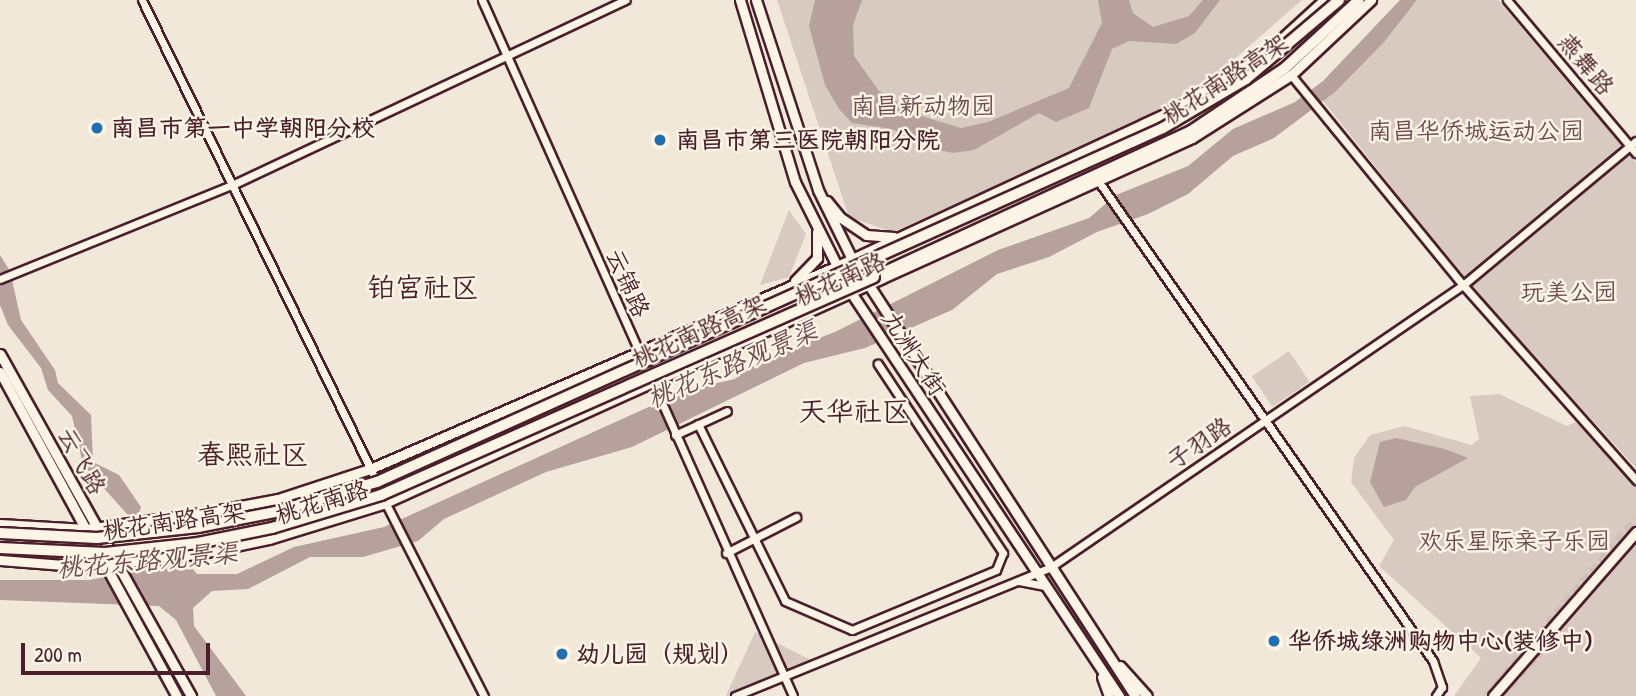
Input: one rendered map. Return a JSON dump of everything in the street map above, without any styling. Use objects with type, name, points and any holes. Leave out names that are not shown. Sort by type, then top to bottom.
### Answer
[{"type":"highway","name":"桃花南路高架","points":[[0,533],[97,538],[198,527],[275,512],[377,482],[1163,128],[1246,79],[1339,0]]},
{"type":"highway","name":"桃花南路高架","points":[[0,548],[105,553],[198,543],[272,528],[383,499],[1191,131],[1285,68],[1359,0]]},
{"type":"main road","name":"九洲大街","points":[[740,0],[796,182],[837,266],[853,295],[1035,574],[1119,696]]},
{"type":"main road","name":"九洲大街","points":[[756,0],[818,190],[852,259],[1135,696]]},
{"type":"main road","name":"桃花南路","points":[[0,524],[86,529],[162,519],[278,499],[370,469],[837,266],[1219,86],[1267,52],[1324,0]]},
{"type":"main road","name":"桃花南路","points":[[0,560],[107,568],[268,539],[383,499],[654,390],[828,306],[1192,138],[1291,75],[1371,0]]},
{"type":"main road","points":[[783,290],[813,265],[819,247],[796,182]]},
{"type":"main road","points":[[818,190],[856,229],[875,237],[902,236]]},
{"type":"main road","points":[[828,306],[855,306],[864,312]]},
{"type":"main road","name":"云飞路","points":[[0,354],[191,696]]},
{"type":"main road","name":"云飞路","points":[[0,372],[177,696]]},
{"type":"main road","points":[[162,519],[176,556]]},
{"type":"main road","points":[[58,527],[67,564]]},
{"type":"main road","points":[[1493,696],[1636,532]]},
{"type":"main road","points":[[1108,655],[1147,696]]},
{"type":"main road","points":[[1097,662],[1109,696]]},
{"type":"street","points":[[142,0],[377,482]]},
{"type":"street","name":"云锦路","points":[[482,0],[726,553],[793,696]]},
{"type":"street","points":[[0,279],[232,185],[613,3],[626,0]]},
{"type":"street","name":"燕舞路","points":[[1507,0],[1634,147]]},
{"type":"street","points":[[1291,75],[1463,285],[1636,480]]},
{"type":"street","name":"子羽路","points":[[735,696],[1051,567],[1463,285],[1634,147]]},
{"type":"street","points":[[1099,182],[1263,422],[1433,661],[1442,687],[1437,696]]},
{"type":"street","points":[[698,424],[785,601],[852,630],[996,570],[1003,553],[878,364]]},
{"type":"street","points":[[674,433],[727,411]]},
{"type":"street","points":[[383,499],[484,696]]},
{"type":"street","points":[[726,553],[796,517]]},
{"type":"street","points":[[1018,581],[1044,586]]},
{"type":"green space","name":"南昌新动物园","points":[[777,0],[1302,0],[1216,75],[1138,122],[893,232],[849,217]]},
{"type":"green space","name":"南昌华侨城运动公园","points":[[1418,0],[1498,0],[1621,145],[1618,153],[1464,278],[1320,97]]},
{"type":"green space","name":"玩美公园","points":[[1628,153],[1636,163],[1636,468],[1470,286]]},
{"type":"green space","points":[[789,210],[806,234],[789,277],[760,285]]},
{"type":"green space","points":[[1289,351],[1310,382],[1272,407],[1252,376]]},
{"type":"green space","name":"欢乐星际亲子乐园","points":[[1499,394],[1567,426],[1575,422],[1636,471],[1636,696],[1454,696],[1481,658],[1379,566],[1394,540],[1351,482],[1354,458],[1370,435],[1404,426],[1472,445],[1479,439],[1470,396]]},
{"type":"green space","points":[[755,632],[821,665],[745,696],[726,696]]},
{"type":"shaded area","points":[[815,0],[862,0],[853,25],[854,56],[879,91],[918,115],[961,128],[988,122],[1069,88],[1102,23],[1098,0],[1129,0],[1133,13],[1153,27],[1189,16],[1203,0],[1220,0],[1195,33],[1176,44],[1129,41],[1112,49],[1089,108],[1056,122],[1039,113],[974,150],[953,153],[934,149],[892,129],[852,123],[839,109],[825,85],[809,26]]},
{"type":"shaded area","points":[[1400,0],[1417,0],[1384,42],[1335,92],[1274,138],[1233,156],[1188,194],[1148,214],[1097,232],[1049,257],[997,274],[952,310],[865,348],[804,363],[632,447],[546,472],[444,519],[418,541],[363,557],[310,557],[248,589],[212,591],[193,608],[194,626],[246,696],[216,696],[176,620],[159,606],[0,600],[0,580],[90,580],[185,560],[197,574],[237,574],[294,547],[384,527],[686,390],[735,379],[748,366],[760,366],[766,358],[835,332],[998,250],[1089,218],[1116,195],[1188,166],[1233,129],[1295,102],[1323,81]]},
{"type":"shaded area","points":[[0,255],[10,271],[21,320],[55,370],[58,383],[91,415],[93,462],[119,475],[141,507],[138,516],[127,514],[83,465],[72,416],[48,390],[41,368],[8,325],[0,305]]},
{"type":"shaded area","points":[[1396,438],[1445,449],[1468,458],[1415,487],[1406,500],[1384,507],[1370,482],[1380,442]]},
{"type":"tunnel","points":[[1488,696],[1636,519]]},
{"type":"tunnel","points":[[1501,696],[1561,625]]},
{"type":"place","name":"南昌市第一中学朝阳分校","points":[[97,128]]},
{"type":"place","name":"南昌市第三医院朝阳分院","points":[[660,140]]},
{"type":"place","name":"华侨城绿洲购物中心(装修中)","points":[[1274,641]]},
{"type":"place","name":"幼儿园（规划）","points":[[562,654]]},
{"type":"district","name":"铂宫社区","points":[[423,287]]},
{"type":"district","name":"天华社区","points":[[854,411]]},
{"type":"district","name":"春熙社区","points":[[253,454]]},
{"type":"water label","name":"桃花东路观景渠","points":[[732,364]]},
{"type":"water label","name":"桃花东路观景渠","points":[[147,560]]}]
